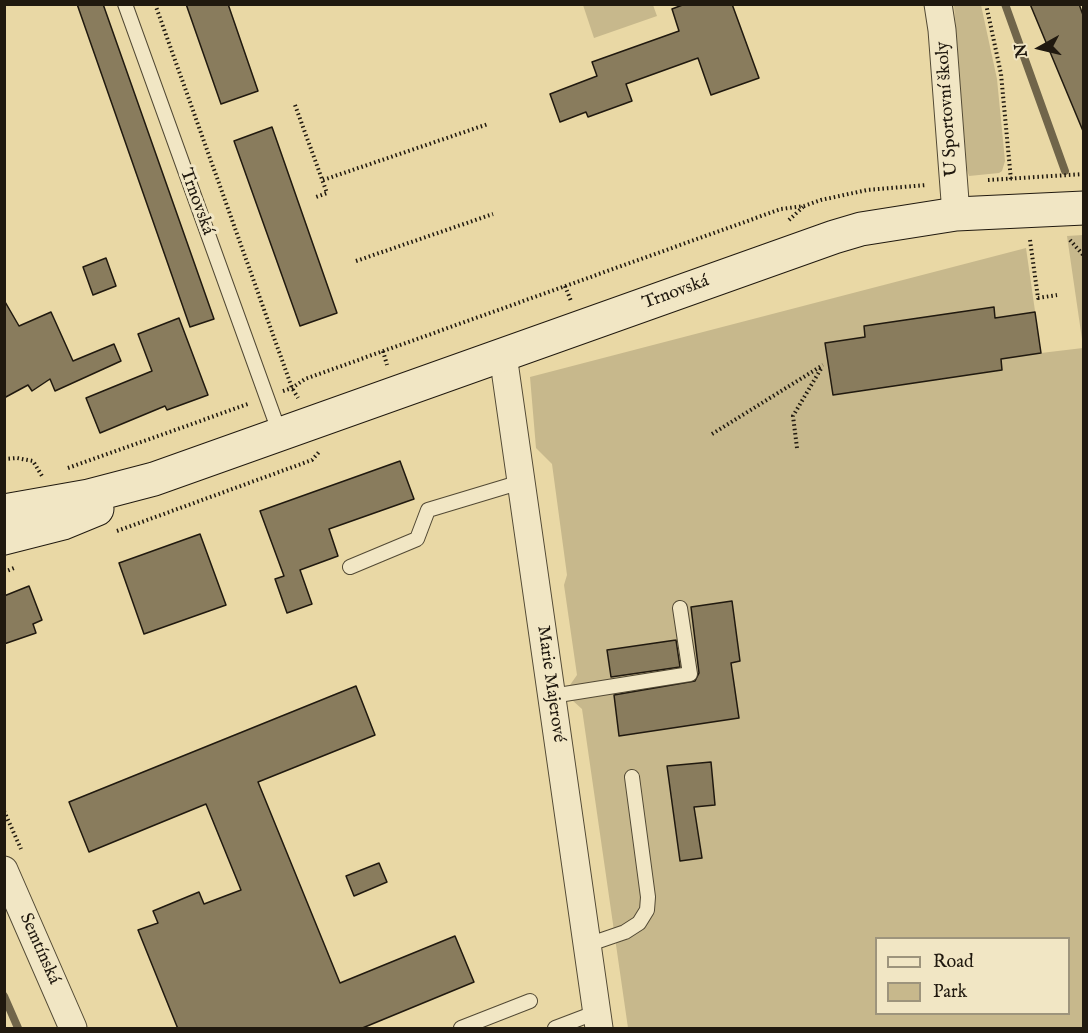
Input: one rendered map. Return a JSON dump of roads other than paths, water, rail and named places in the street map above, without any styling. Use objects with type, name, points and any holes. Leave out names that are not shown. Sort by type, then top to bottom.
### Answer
[{"type":"street","name":"U Sportovní školy","points":[[938,4],[956,214]]},
{"type":"street","name":"Trnovská","points":[[4,511],[120,489],[183,469],[861,229],[956,214],[1083,208]]},
{"type":"street","name":"Marie Majerové","points":[[503,355],[598,1020]]},
{"type":"street","name":"Trnovská","points":[[4,538],[63,523],[183,469]]},
{"type":"street","name":"Semtínská","points":[[4,870],[73,1029]]},
{"type":"lane","name":"Trnovská","points":[[125,4],[280,434]]},
{"type":"lane","points":[[351,567],[417,539],[428,510],[521,482]]},
{"type":"lane","points":[[552,696],[690,674],[680,608]]},
{"type":"lane","points":[[587,945],[625,932],[639,923],[647,910],[648,897],[632,777]]},
{"type":"lane","points":[[461,1029],[530,1001]]},
{"type":"lane","name":"Marie Majerové","points":[[555,1029],[598,1020]]},
{"type":"waterway","points":[[1005,4],[1065,171]]},
{"type":"waterway","points":[[4,996],[18,1028]]}]
